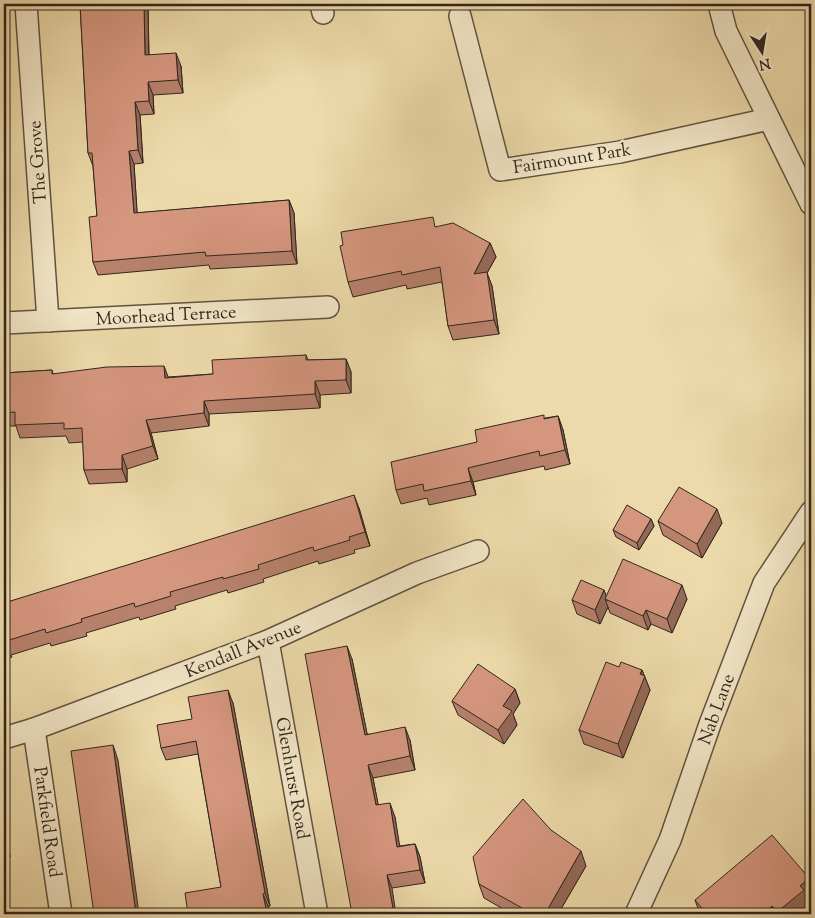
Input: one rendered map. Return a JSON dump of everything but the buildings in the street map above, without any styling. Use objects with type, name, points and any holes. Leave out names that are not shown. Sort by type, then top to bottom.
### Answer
[{"type":"street","name":"The Grove","points":[[26,4],[48,321]]},
{"type":"street","points":[[719,4],[726,31],[811,204]]},
{"type":"street","name":"Fairmount Park","points":[[460,16],[500,170],[620,152],[769,118]]},
{"type":"street","name":"Moorhead Terrace","points":[[4,323],[328,306]]},
{"type":"street","name":"Nab Lane","points":[[636,914],[670,840],[710,724],[764,583],[811,512]]},
{"type":"street","name":"Kendall Avenue","points":[[4,738],[34,729],[268,642],[417,573],[478,551]]},
{"type":"street","name":"Glenhurst Road","points":[[268,642],[318,914]]},
{"type":"street","name":"Parkfield Road","points":[[34,729],[61,914]]}]
